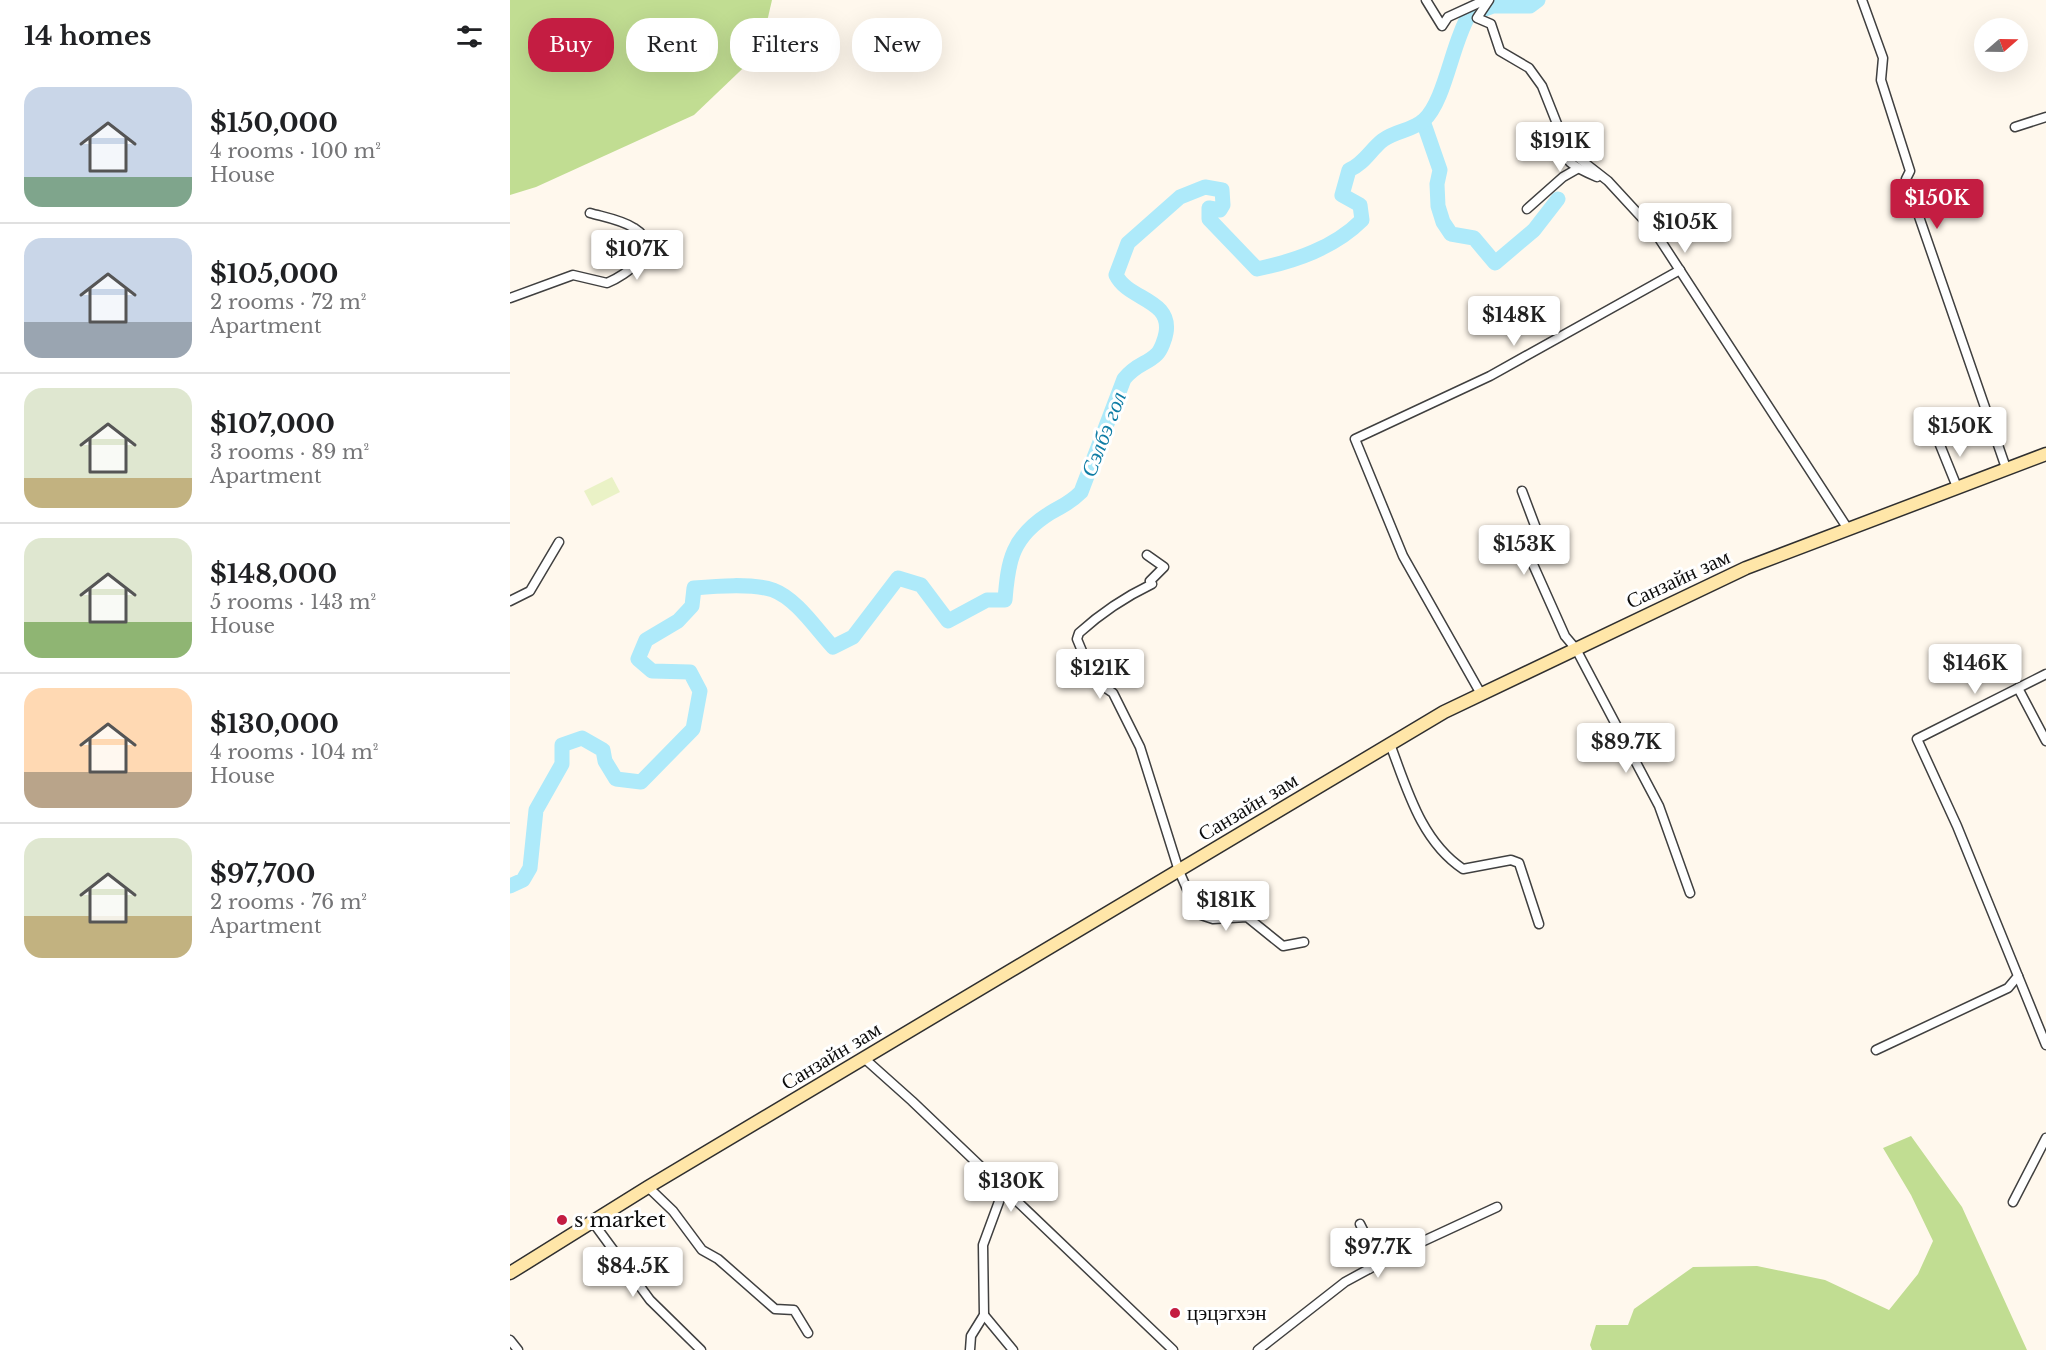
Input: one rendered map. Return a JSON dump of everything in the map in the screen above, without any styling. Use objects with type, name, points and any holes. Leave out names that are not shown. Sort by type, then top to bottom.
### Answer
[{"type":"main road","name":"Санзайн зам","points":[[510,1273],[648,1187],[1390,744],[1481,694],[1746,568],[2046,454]]},
{"type":"street","points":[[1426,0],[1442,26],[1448,17],[1487,0]]},
{"type":"street","points":[[1487,0],[1477,18],[1491,24],[1500,51],[1517,58],[1529,68],[1542,86],[1557,129],[1567,149],[1608,181],[1655,232],[1848,530]]},
{"type":"street","points":[[1862,0],[1883,58],[1881,80],[1910,171],[1906,180],[2006,468]]},
{"type":"street","points":[[2015,127],[2046,117]]},
{"type":"street","points":[[1557,129],[1558,145],[1563,155],[1577,169],[1608,181]]},
{"type":"street","points":[[1527,209],[1556,182],[1577,169]]},
{"type":"street","points":[[510,298],[573,275],[607,283],[630,270],[642,259],[646,248],[645,240],[638,230],[590,213]]},
{"type":"street","points":[[1481,694],[1403,556],[1355,439],[1490,375],[1680,270]]},
{"type":"street","points":[[1938,440],[1957,487]]},
{"type":"street","points":[[1522,491],[1542,544],[1527,551],[1565,636],[1575,649],[1659,806],[1690,893]]},
{"type":"street","points":[[510,600],[530,591],[559,542]]},
{"type":"street","points":[[1147,555],[1164,567],[1149,581],[1152,584],[1130,594],[1094,619],[1078,633],[1077,639],[1094,680],[1113,693],[1140,747],[1179,871],[1198,914],[1213,919],[1247,917],[1282,946],[1304,942]]},
{"type":"street","points":[[2046,674],[1917,739],[1957,826],[2046,1045]]},
{"type":"street","points":[[2018,688],[2046,741]]},
{"type":"street","points":[[1390,744],[1419,816],[1438,845],[1463,869],[1511,860],[1519,863],[1539,924]]},
{"type":"street","points":[[1876,1050],[2008,988],[2019,976]]},
{"type":"street","points":[[865,1059],[1173,1350]]},
{"type":"street","points":[[2013,1202],[2046,1138]]},
{"type":"street","points":[[648,1187],[674,1211],[702,1250],[718,1259],[775,1310],[794,1310],[808,1333]]},
{"type":"street","points":[[970,1350],[971,1336],[984,1315],[983,1245],[1004,1188]]},
{"type":"street","points":[[1258,1350],[1345,1282],[1497,1207]]},
{"type":"street","points":[[592,1221],[650,1300],[701,1350]]},
{"type":"street","points":[[1360,1224],[1366,1236],[1369,1269]]},
{"type":"street","points":[[984,1315],[1013,1350]]},
{"type":"street","points":[[510,1340],[518,1350]]},
{"type":"green space","points":[[510,0],[772,0],[768,18],[730,18],[730,72],[739,72],[694,115],[536,187],[510,195]]},
{"type":"green space","points":[[612,477],[620,492],[592,506],[584,491]]},
{"type":"green space","points":[[1911,1136],[1962,1207],[2027,1350],[1592,1350],[1590,1345],[1596,1325],[1628,1325],[1634,1309],[1693,1267],[1757,1266],[1825,1280],[1889,1310],[1918,1274],[1933,1241],[1911,1195],[1883,1148]]},
{"type":"waterway","name":"Сэлбэ гол","points":[[510,886],[523,880],[530,868],[536,810],[562,764],[562,745],[582,738],[603,750],[605,761],[616,779],[641,782],[693,729],[700,691],[690,672],[652,671],[638,659],[646,640],[678,621],[692,606],[694,588],[745,586],[773,590],[798,607],[833,647],[853,637],[898,578],[921,585],[948,621],[987,600],[1005,600],[1008,573],[1014,550],[1027,531],[1037,522],[1081,492],[1124,379],[1157,354],[1164,341],[1166,322],[1162,313],[1156,306],[1130,290],[1116,275],[1128,243],[1180,197],[1205,187],[1222,190],[1223,205],[1220,210],[1209,208],[1209,219],[1257,269],[1286,262],[1326,246],[1362,220],[1360,205],[1342,195],[1349,170],[1359,164],[1383,140],[1419,124],[1431,111],[1438,100],[1469,15],[1493,6],[1530,6],[1538,0]]},
{"type":"waterway","points":[[1423,121],[1440,170],[1437,184],[1438,206],[1443,222],[1451,234],[1474,238],[1495,263],[1534,230],[1558,199]]},
{"type":"place","name":"s market","points":[[562,1220]]},
{"type":"place","name":"цэцэгхэн","points":[[1175,1313]]}]
